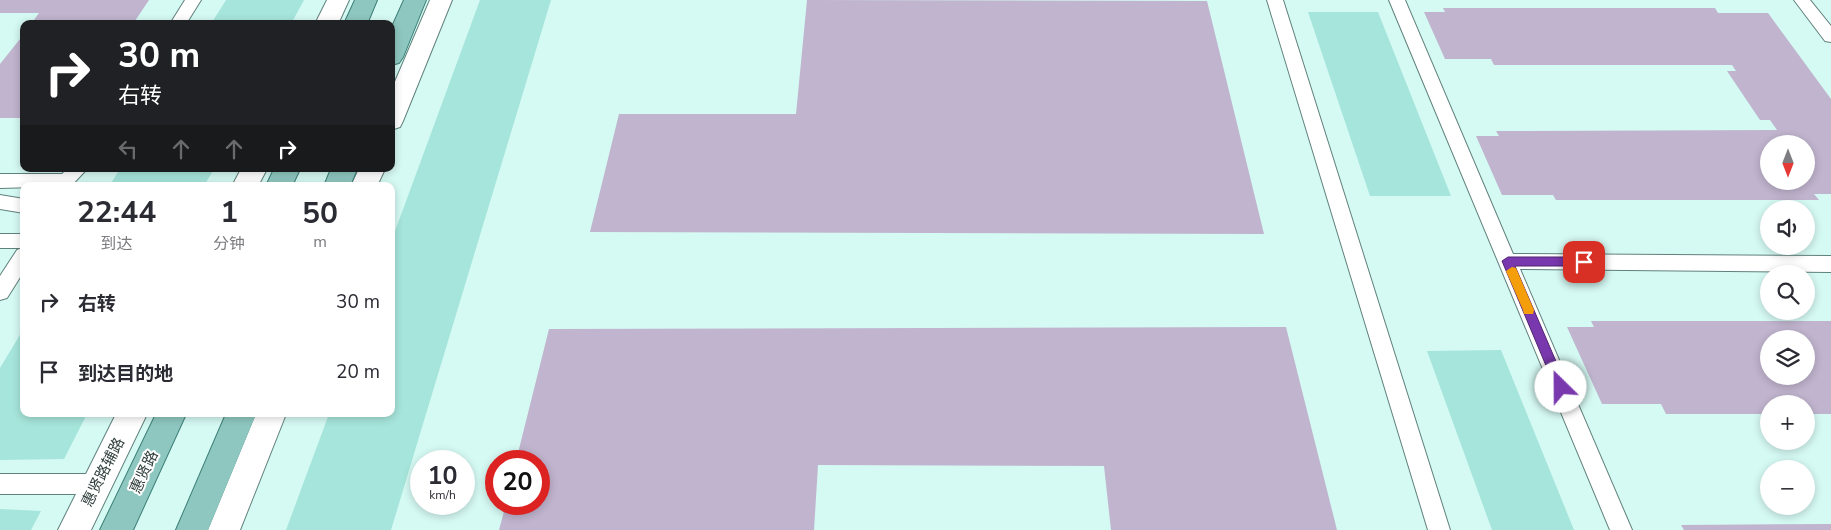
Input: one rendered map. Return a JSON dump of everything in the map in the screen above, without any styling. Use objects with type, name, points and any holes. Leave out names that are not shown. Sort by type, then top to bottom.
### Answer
[{"type":"main road","points":[[357,20],[366,0]]},
{"type":"main road","points":[[395,48],[415,0]]},
{"type":"main road","name":"惠贤路","points":[[116,530],[170,417]]},
{"type":"main road","points":[[192,530],[240,417]]},
{"type":"street","points":[[328,20],[338,0]]},
{"type":"street","points":[[395,111],[441,0]]},
{"type":"street","name":"惠贤路辅路","points":[[74,530],[130,417]]},
{"type":"street","points":[[224,530],[270,417]]},
{"type":"lane","points":[[180,20],[193,0]]},
{"type":"lane","points":[[1275,0],[1439,530]]},
{"type":"lane","points":[[1397,0],[1621,530]]},
{"type":"lane","points":[[1802,0],[1831,36]]},
{"type":"lane","points":[[0,181],[66,181],[75,172]]},
{"type":"lane","points":[[0,202],[20,205]]},
{"type":"lane","points":[[0,241],[20,241]]},
{"type":"lane","points":[[0,292],[20,261]]},
{"type":"lane","points":[[1508,261],[1831,264]]},
{"type":"lane","points":[[0,484],[96,484]]},
{"type":"green space","points":[[226,0],[304,0],[293,20],[214,20]]},
{"type":"green space","points":[[480,0],[551,0],[415,450],[410,450],[410,467],[391,530],[286,530],[328,417],[395,417],[395,231]]},
{"type":"green space","points":[[1308,12],[1378,12],[1451,196],[1370,196]]},
{"type":"green space","points":[[118,172],[212,172],[206,182],[112,182]]},
{"type":"green space","points":[[20,335],[20,417],[85,417],[64,459],[0,460],[0,368]]},
{"type":"green space","points":[[1501,350],[1574,530],[1492,530],[1427,351]]},
{"type":"green space","points":[[0,509],[41,511],[31,530],[0,530]]},
{"type":"building","points":[[0,0],[149,0],[136,20],[34,20],[39,13],[0,13]]},
{"type":"building","points":[[807,0],[1207,1],[1264,234],[590,232],[619,114],[796,114]]},
{"type":"building","points":[[1443,8],[1715,8],[1718,13],[1768,13],[1831,99],[1831,194],[1814,194],[1819,200],[1556,200],[1553,195],[1502,195],[1476,136],[1499,136],[1496,131],[1777,130],[1770,120],[1760,120],[1727,71],[1736,71],[1732,65],[1494,65],[1491,59],[1445,59],[1424,12],[1445,12]]},
{"type":"building","points":[[20,39],[20,118],[0,118],[0,64]]},
{"type":"building","points":[[1591,321],[1831,321],[1831,414],[1815,414],[1815,395],[1760,395],[1760,414],[1666,414],[1661,404],[1602,404],[1567,327],[1594,327]]},
{"type":"building","points":[[1286,327],[1337,530],[1111,530],[1104,466],[818,465],[814,530],[499,530],[503,515],[550,515],[550,450],[519,450],[549,329]]},
{"type":"building","points":[[1831,524],[1831,530],[1684,530],[1681,525]]},
{"type":"slow traffic","points":[[1512,271],[1528,310]]},
{"type":"route","points":[[1561,387],[1508,261],[1584,262]]}]
